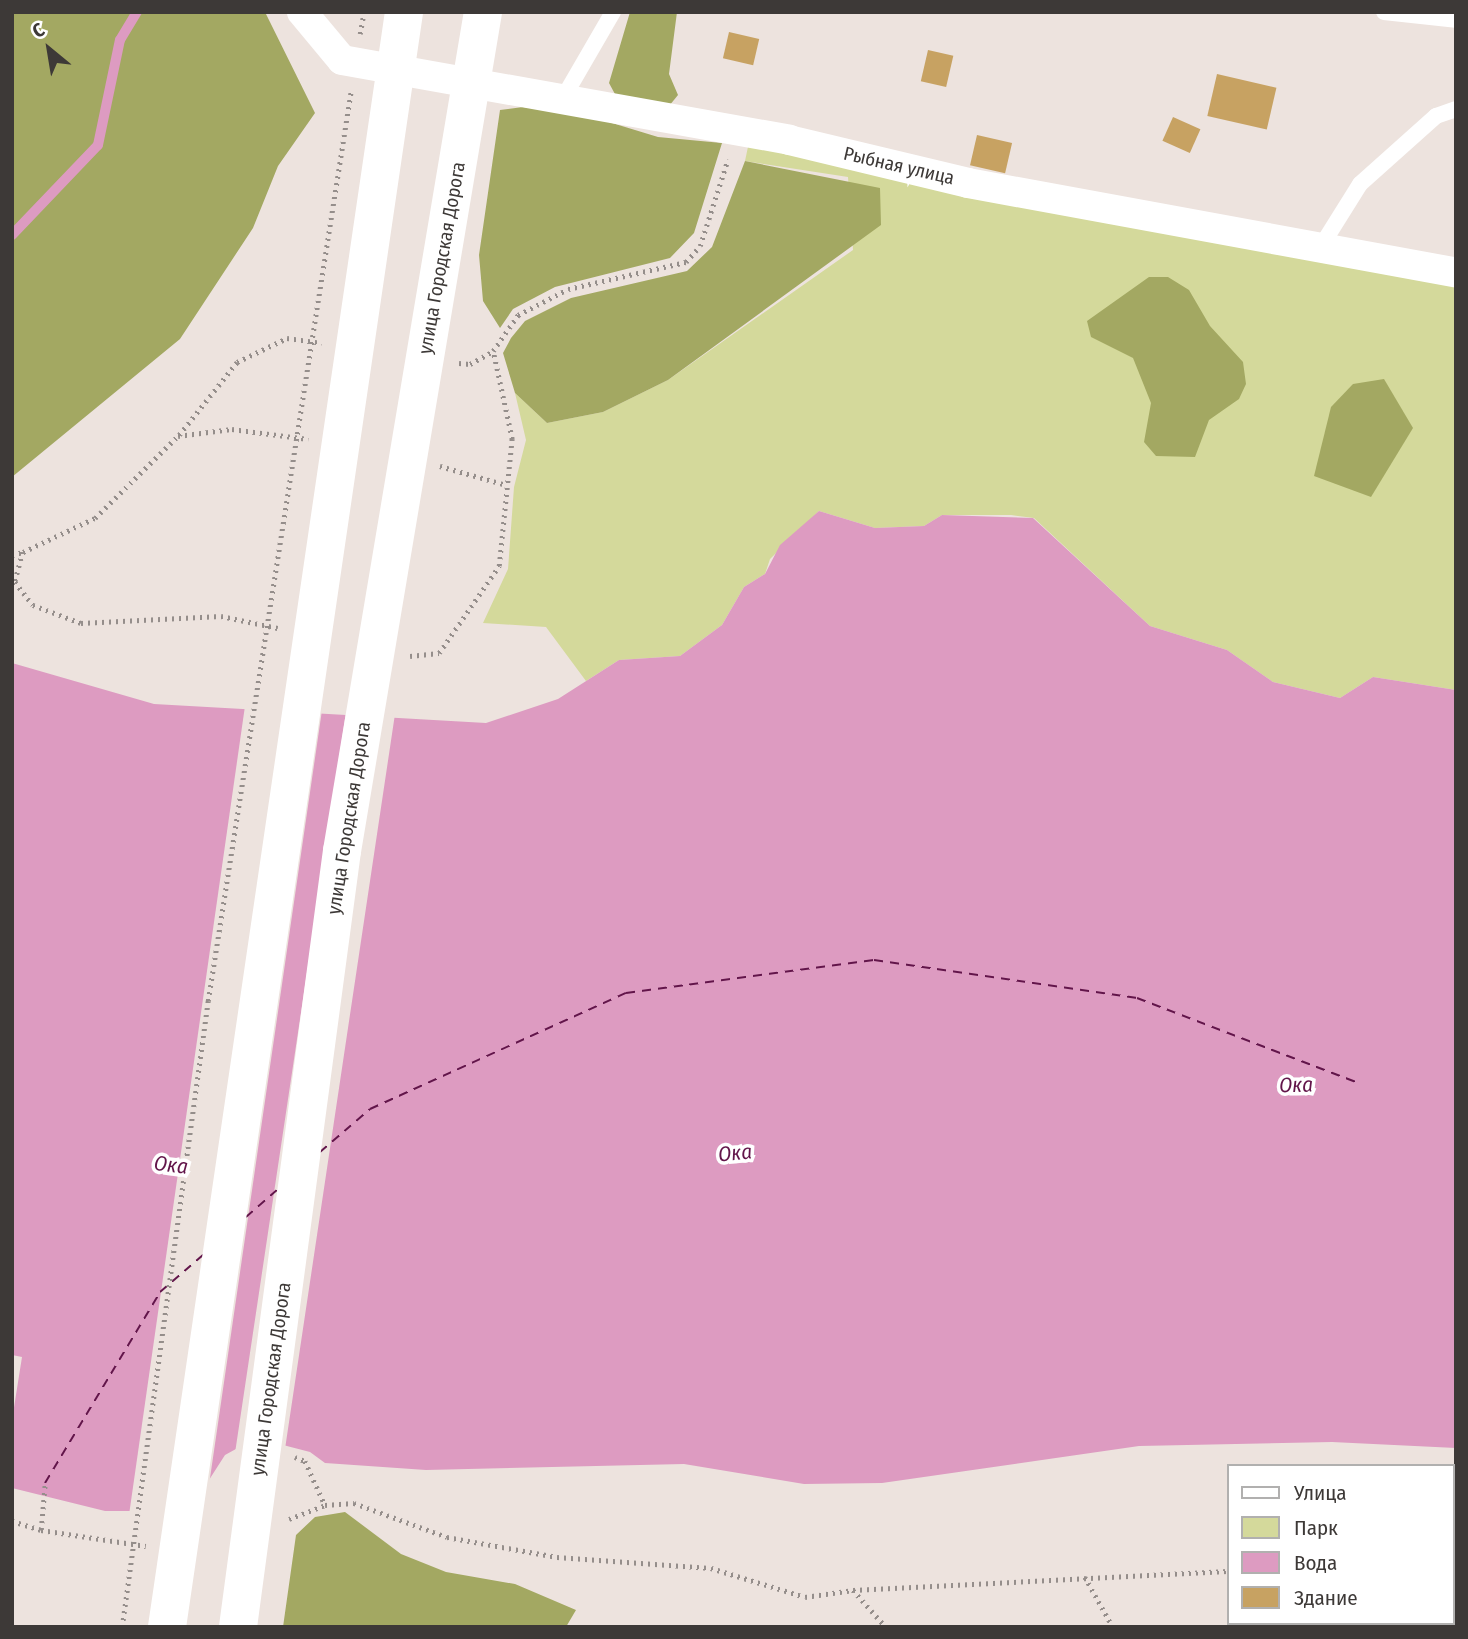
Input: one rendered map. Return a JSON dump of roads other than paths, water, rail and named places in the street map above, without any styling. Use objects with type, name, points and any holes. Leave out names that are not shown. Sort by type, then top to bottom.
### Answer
[{"type":"main road","points":[[167,1627],[404,12]]},
{"type":"main road","name":"улица Городская Дорога","points":[[238,1627],[342,851],[484,12]]},
{"type":"street","name":"Рыбная улица","points":[[302,12],[351,60],[1456,273]]},
{"type":"lane","points":[[562,100],[613,12]]},
{"type":"lane","points":[[1384,12],[1456,20]]},
{"type":"lane","points":[[1320,248],[1360,184],[1436,116],[1456,109]]},
{"type":"water","name":"Ока","points":[[819,511],[875,528],[924,526],[942,515],[1033,518],[1150,626],[1227,650],[1273,682],[1340,698],[1373,677],[1456,690],[1456,1448],[1332,1442],[1139,1446],[882,1483],[804,1484],[684,1464],[426,1470],[325,1463],[310,1452],[256,1438],[225,1455],[200,1494],[152,1511],[105,1511],[12,1488],[12,1420],[22,1357],[12,1355],[12,663],[154,704],[486,723],[558,699],[619,660],[680,656],[722,625],[744,587],[765,574],[780,545]]},
{"type":"waterway","points":[[12,235],[98,145],[120,40],[137,12]]}]
